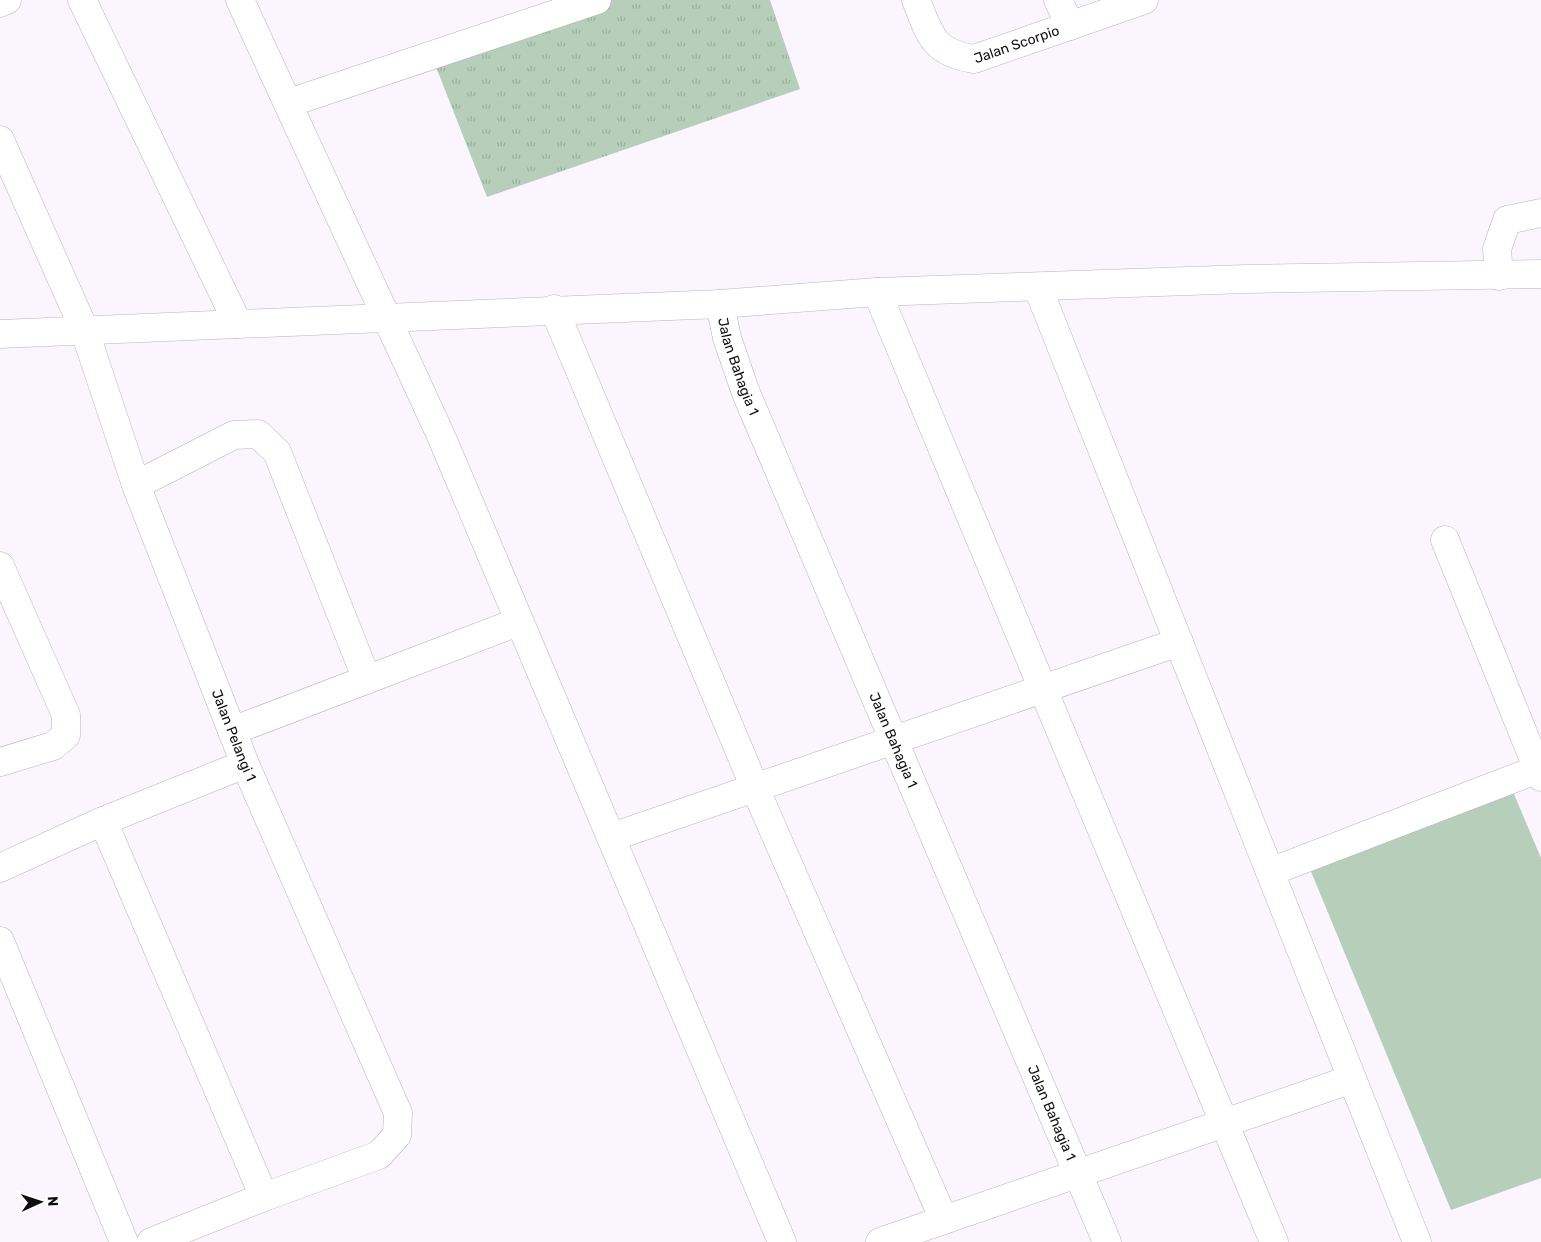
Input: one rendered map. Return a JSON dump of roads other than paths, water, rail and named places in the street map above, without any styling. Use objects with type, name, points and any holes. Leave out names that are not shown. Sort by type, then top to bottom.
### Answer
[{"type":"street","points":[[0,3],[7,0]]},
{"type":"street","points":[[82,0],[238,324]]},
{"type":"street","points":[[240,0],[290,103],[384,317],[442,438],[518,622],[612,837],[782,1242]]},
{"type":"street","points":[[290,103],[597,0]]},
{"type":"street","name":"Jalan Scorpio","points":[[916,0],[931,38],[955,56],[974,58],[1144,0]]},
{"type":"street","points":[[1058,0],[1070,26]]},
{"type":"street","name":"Jalan Pelangi 1","points":[[0,140],[84,330],[136,485],[245,764],[398,1113],[397,1134],[379,1155],[264,1197]]},
{"type":"street","points":[[1499,276],[1497,250],[1507,220],[1541,213]]},
{"type":"street","points":[[0,334],[554,309],[720,304],[877,292],[1038,288],[1246,279],[1541,274]]},
{"type":"street","points":[[1038,288],[1417,1242]]},
{"type":"street","points":[[877,292],[1274,1242]]},
{"type":"street","name":"Jalan Bahagia 1","points":[[720,304],[727,338],[746,392],[1107,1242]]},
{"type":"street","points":[[554,309],[755,788],[944,1220]]},
{"type":"street","points":[[136,485],[234,435],[258,434],[278,452],[367,680]]},
{"type":"street","points":[[1270,872],[1540,771],[1445,540]]},
{"type":"street","points":[[0,566],[66,715],[66,735],[52,746],[0,762]]},
{"type":"street","points":[[232,731],[518,622]]},
{"type":"street","points":[[612,837],[1179,642]]},
{"type":"street","points":[[0,868],[103,821],[245,764]]},
{"type":"street","points":[[103,821],[264,1197],[151,1242]]},
{"type":"street","points":[[0,940],[124,1242]]},
{"type":"street","points":[[880,1242],[1352,1079]]}]
